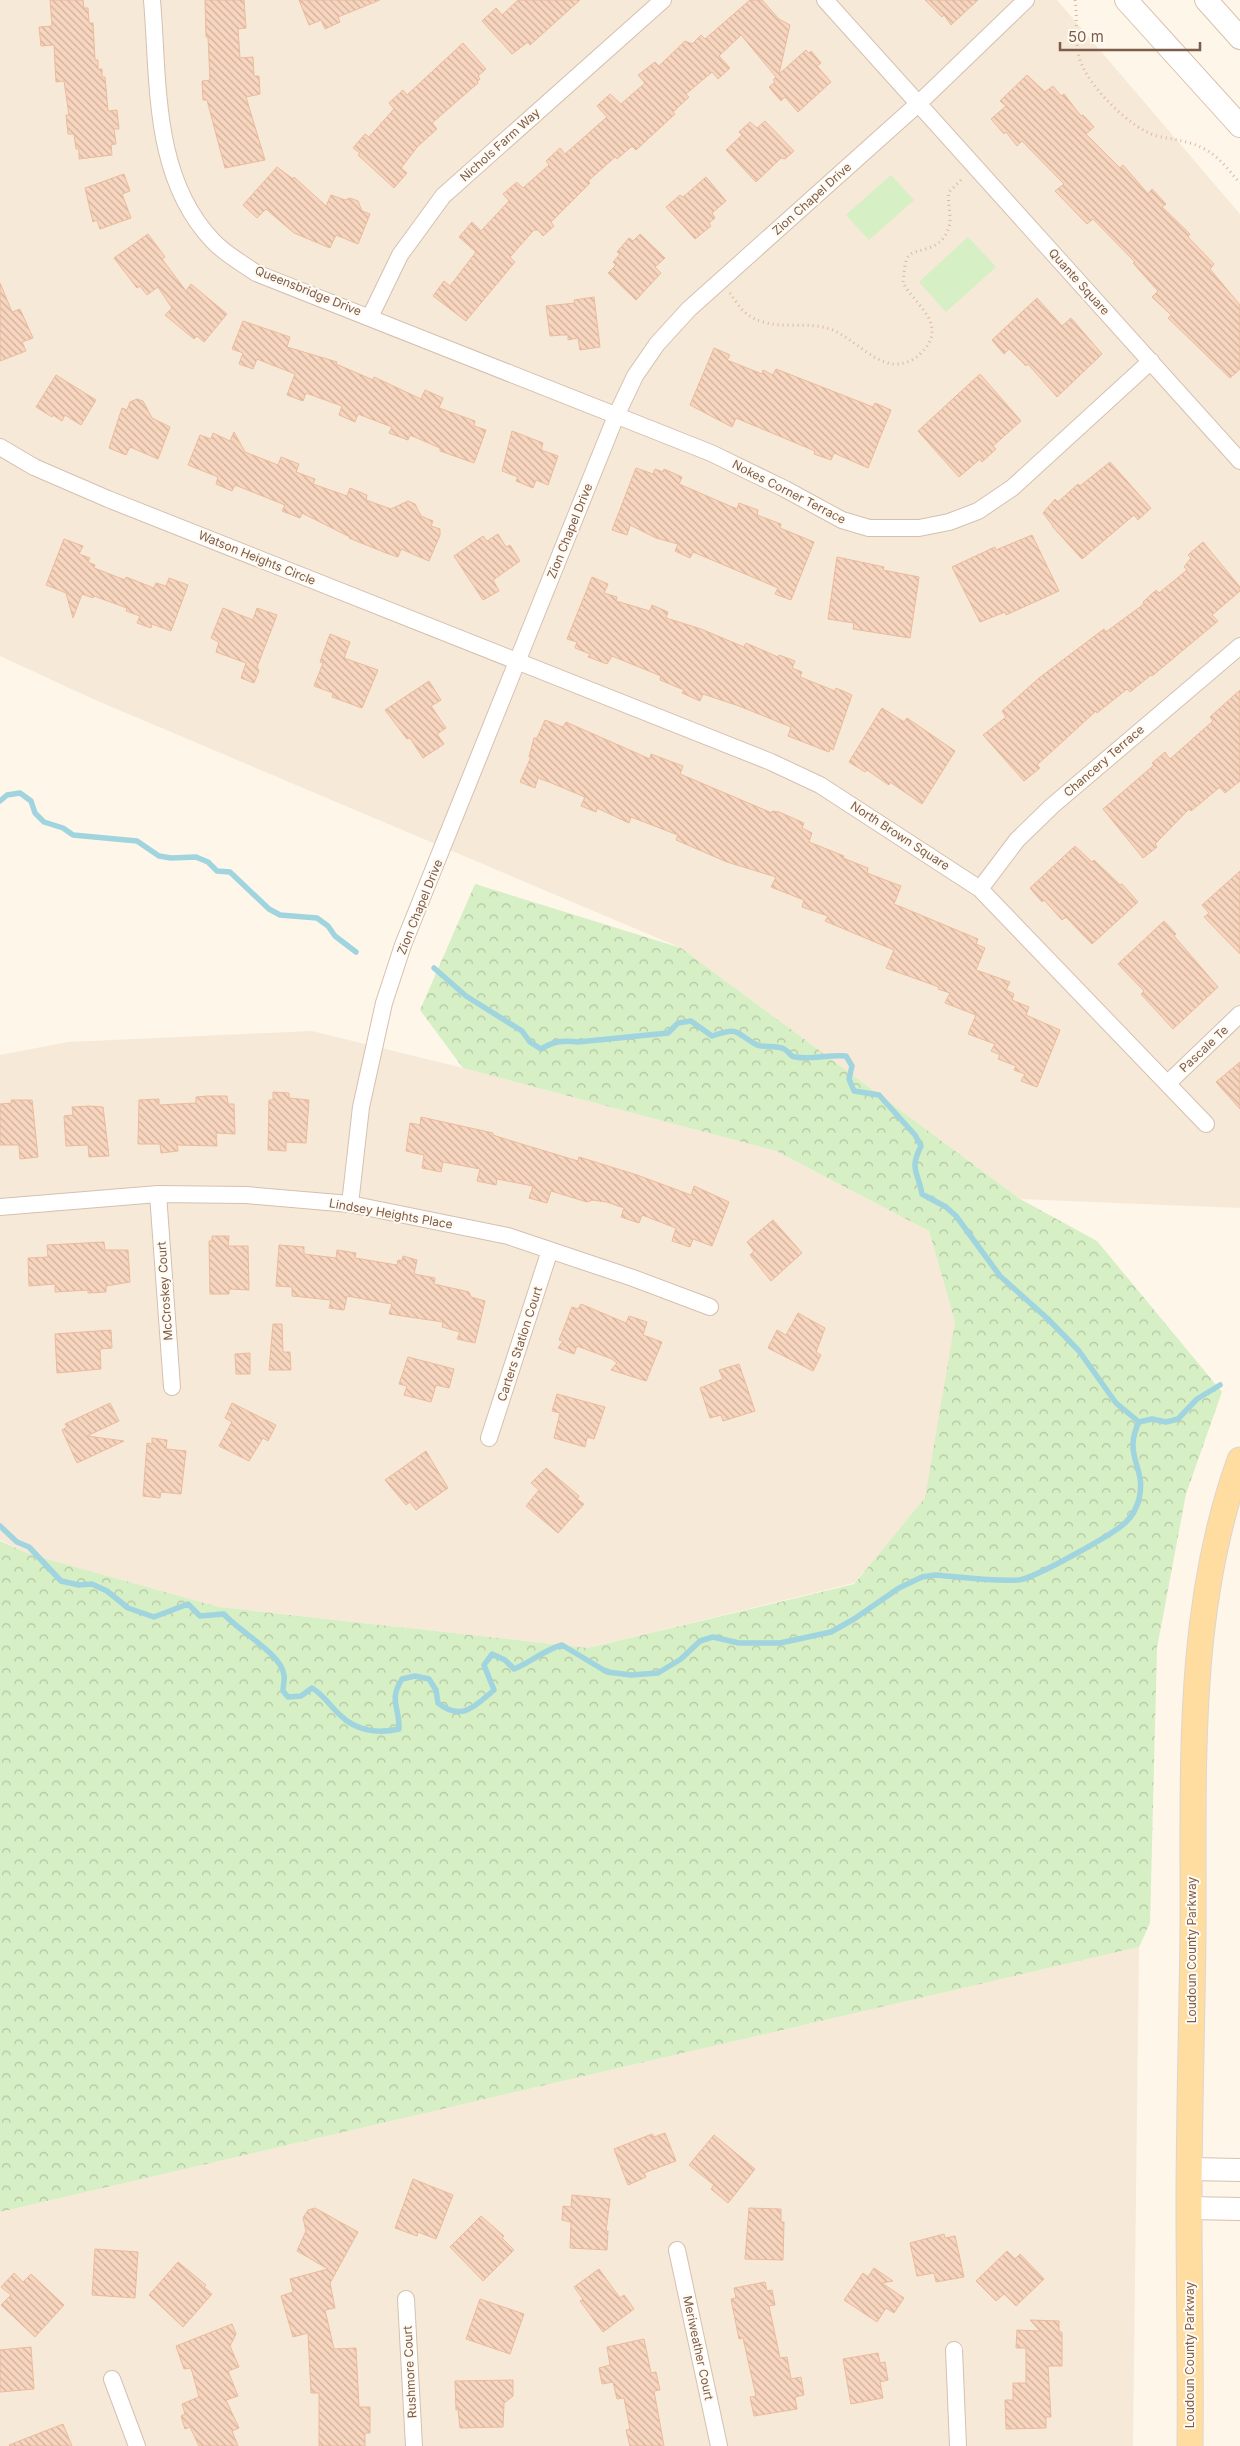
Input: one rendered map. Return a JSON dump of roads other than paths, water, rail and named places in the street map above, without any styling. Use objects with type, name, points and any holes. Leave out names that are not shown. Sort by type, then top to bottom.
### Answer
[{"type":"main road","points":[[1126,0],[1240,126]]},
{"type":"main road","points":[[1206,0],[1240,38]]},
{"type":"main road","name":"Loudoun County Parkway","points":[[1190,2446],[1189,2208],[1193,1795],[1197,1663],[1209,1573],[1229,1489],[1240,1460]]},
{"type":"main road","points":[[1190,2169],[1240,2170]]},
{"type":"main road","points":[[1189,2208],[1240,2209]]},
{"type":"street","name":"Queensbridge Drive","points":[[152,0],[166,153],[174,180],[200,225],[214,242],[256,272],[616,416]]},
{"type":"street","name":"Nichols Farm Way","points":[[370,317],[400,255],[443,196],[663,0]]},
{"type":"street","points":[[825,0],[919,103]]},
{"type":"street","name":"Zion Chapel Drive","points":[[350,1204],[361,1107],[384,1003],[403,945],[616,416],[635,376],[656,344],[689,309],[919,103],[1026,0]]},
{"type":"street","name":"Quante Square","points":[[919,103],[1240,461]]},
{"type":"street","name":"Nokes Corner Terrace","points":[[616,416],[752,472],[842,520],[869,528],[919,528],[949,522],[978,511],[1012,488],[1151,361]]},
{"type":"street","name":"Watson Heights Circle","points":[[0,447],[34,467],[108,499],[517,662]]},
{"type":"street","name":"Chancery Terrace","points":[[980,888],[1017,840],[1052,806],[1240,646]]},
{"type":"street","name":"North Brown Square","points":[[517,662],[770,762],[820,785],[980,888],[1206,1124]]},
{"type":"street","name":"Pascale Te","points":[[1168,1083],[1240,1014]]},
{"type":"street","name":"Lindsey Heights Place","points":[[0,1207],[158,1194],[246,1194],[350,1204],[508,1236],[710,1307]]},
{"type":"street","name":"McCroskey Court","points":[[158,1194],[172,1388]]},
{"type":"street","name":"Carters Station Court","points":[[489,1438],[550,1250]]},
{"type":"street","name":"Meriweather Court","points":[[677,2250],[718,2446]]},
{"type":"street","name":"Rushmore Court","points":[[406,2299],[414,2446]]},
{"type":"street","points":[[954,2350],[958,2446]]},
{"type":"street","points":[[112,2379],[137,2446]]},
{"type":"waterway","points":[[0,801],[7,795],[20,793],[31,801],[35,813],[44,822],[63,828],[73,835],[137,841],[159,856],[171,858],[196,857],[208,862],[217,871],[230,872],[269,909],[280,915],[317,918],[328,926],[335,936],[356,952]]},
{"type":"waterway","points":[[434,968],[466,996],[522,1031],[530,1042],[541,1049],[559,1042],[578,1042],[668,1033],[678,1023],[691,1021],[712,1036],[733,1031],[757,1045],[781,1048],[792,1056],[810,1058],[846,1056],[852,1066],[849,1079],[854,1091],[879,1095],[915,1135],[921,1146],[917,1154],[915,1166],[922,1194],[946,1207],[956,1216],[1000,1276],[1048,1319],[1079,1351],[1116,1403],[1139,1422]]},
{"type":"waterway","points":[[0,1526],[17,1542],[29,1547],[61,1581],[79,1585],[92,1584],[107,1591],[128,1608],[154,1617],[188,1604],[200,1616],[224,1614],[275,1659],[284,1675],[283,1691],[288,1697],[301,1696],[312,1688],[353,1725],[368,1730],[383,1731],[399,1729],[395,1699],[402,1679],[415,1676],[429,1679],[436,1690],[438,1703],[447,1709],[461,1711],[468,1710],[474,1706],[494,1690],[484,1665],[492,1654],[505,1660],[514,1669],[562,1645],[607,1672],[631,1675],[658,1673],[681,1659],[700,1641],[713,1637],[739,1643],[780,1643],[831,1632],[854,1619],[899,1588],[922,1577],[935,1575],[988,1580],[1019,1580],[1041,1572],[1119,1528],[1134,1511],[1141,1488],[1133,1444],[1134,1434],[1139,1422],[1152,1419],[1166,1422],[1178,1419],[1197,1399],[1220,1385]]}]
